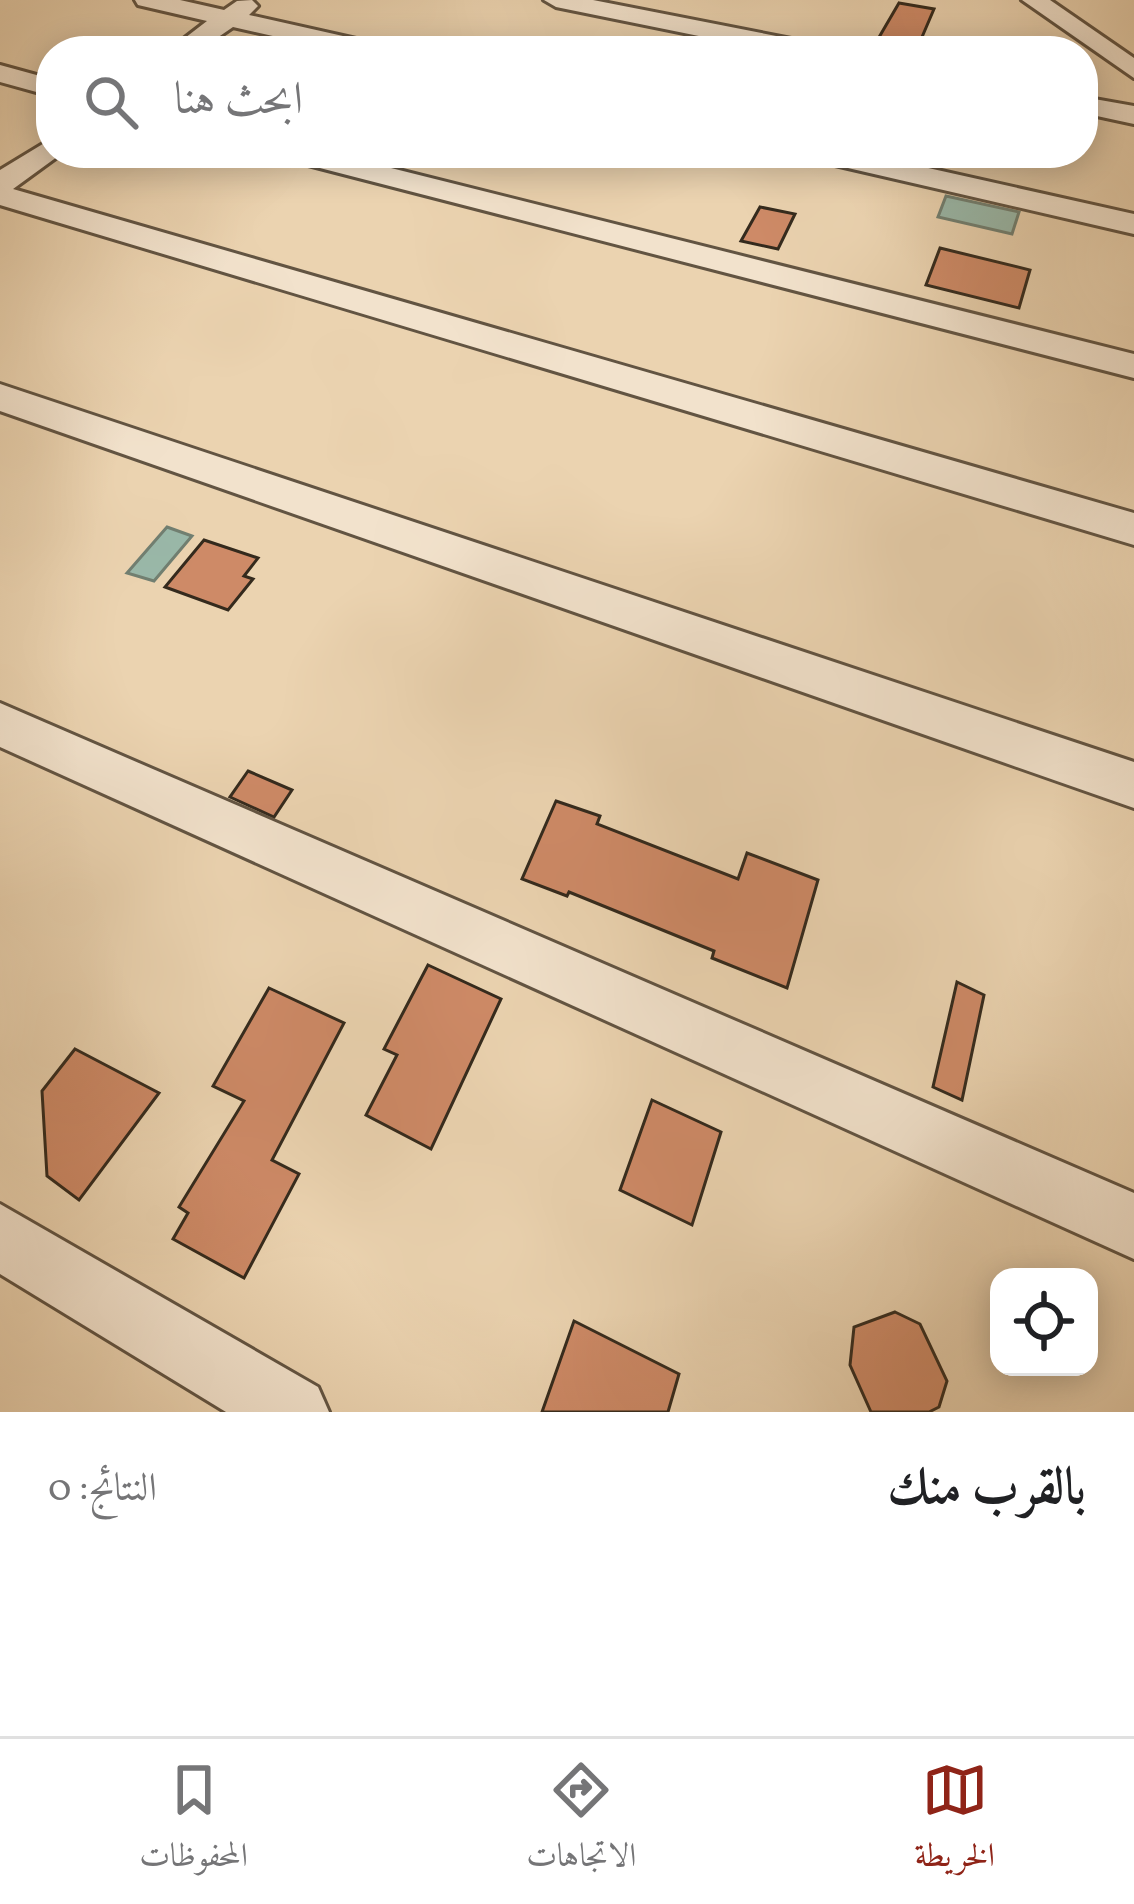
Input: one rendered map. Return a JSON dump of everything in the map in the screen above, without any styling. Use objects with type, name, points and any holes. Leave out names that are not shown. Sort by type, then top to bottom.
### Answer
[{"type":"street","points":[[147,0],[308,36]]},
{"type":"street","points":[[203,36],[255,0]]},
{"type":"street","points":[[556,0],[737,36]]},
{"type":"street","points":[[1031,1],[1083,36]]},
{"type":"street","points":[[1098,46],[1134,70]]},
{"type":"street","points":[[0,74],[36,84]]},
{"type":"street","points":[[1098,108],[1134,115]]},
{"type":"street","points":[[0,184],[36,159]]},
{"type":"street","points":[[354,168],[1134,366]]},
{"type":"street","points":[[888,168],[1134,224]]},
{"type":"street","points":[[0,194],[1134,530]]},
{"type":"street","points":[[0,397],[1134,785]]},
{"type":"street","points":[[0,724],[1134,1226]]},
{"type":"street","points":[[0,1238],[293,1412]]},
{"type":"shaded area","points":[[946,196],[1019,212],[1012,234],[938,217]]},
{"type":"shaded area","points":[[167,527],[192,536],[154,581],[127,573]]},
{"type":"building","points":[[899,3],[934,9],[922,36],[880,36]]},
{"type":"building","points":[[760,207],[795,214],[778,249],[741,241]]},
{"type":"building","points":[[940,248],[1030,270],[1019,308],[926,285]]},
{"type":"building","points":[[204,540],[258,558],[244,576],[253,579],[228,610],[165,587]]},
{"type":"building","points":[[248,771],[292,790],[274,817],[230,797]]},
{"type":"building","points":[[556,801],[600,816],[597,824],[738,879],[747,853],[818,880],[787,988],[712,958],[714,951],[569,892],[567,896],[522,879]]},
{"type":"building","points":[[428,965],[501,999],[431,1149],[366,1115],[397,1055],[384,1049]]},
{"type":"building","points":[[957,982],[984,995],[962,1100],[933,1087]]},
{"type":"building","points":[[269,988],[344,1023],[272,1160],[299,1174],[244,1278],[173,1239],[188,1213],[179,1207],[244,1101],[213,1086]]},
{"type":"building","points":[[75,1049],[159,1093],[79,1200],[47,1176],[42,1091]]},
{"type":"building","points":[[652,1100],[721,1132],[692,1225],[620,1190]]},
{"type":"building","points":[[895,1312],[920,1324],[947,1381],[939,1407],[929,1412],[871,1412],[850,1365],[854,1327]]},
{"type":"building","points":[[574,1321],[679,1374],[668,1412],[542,1412]]}]
